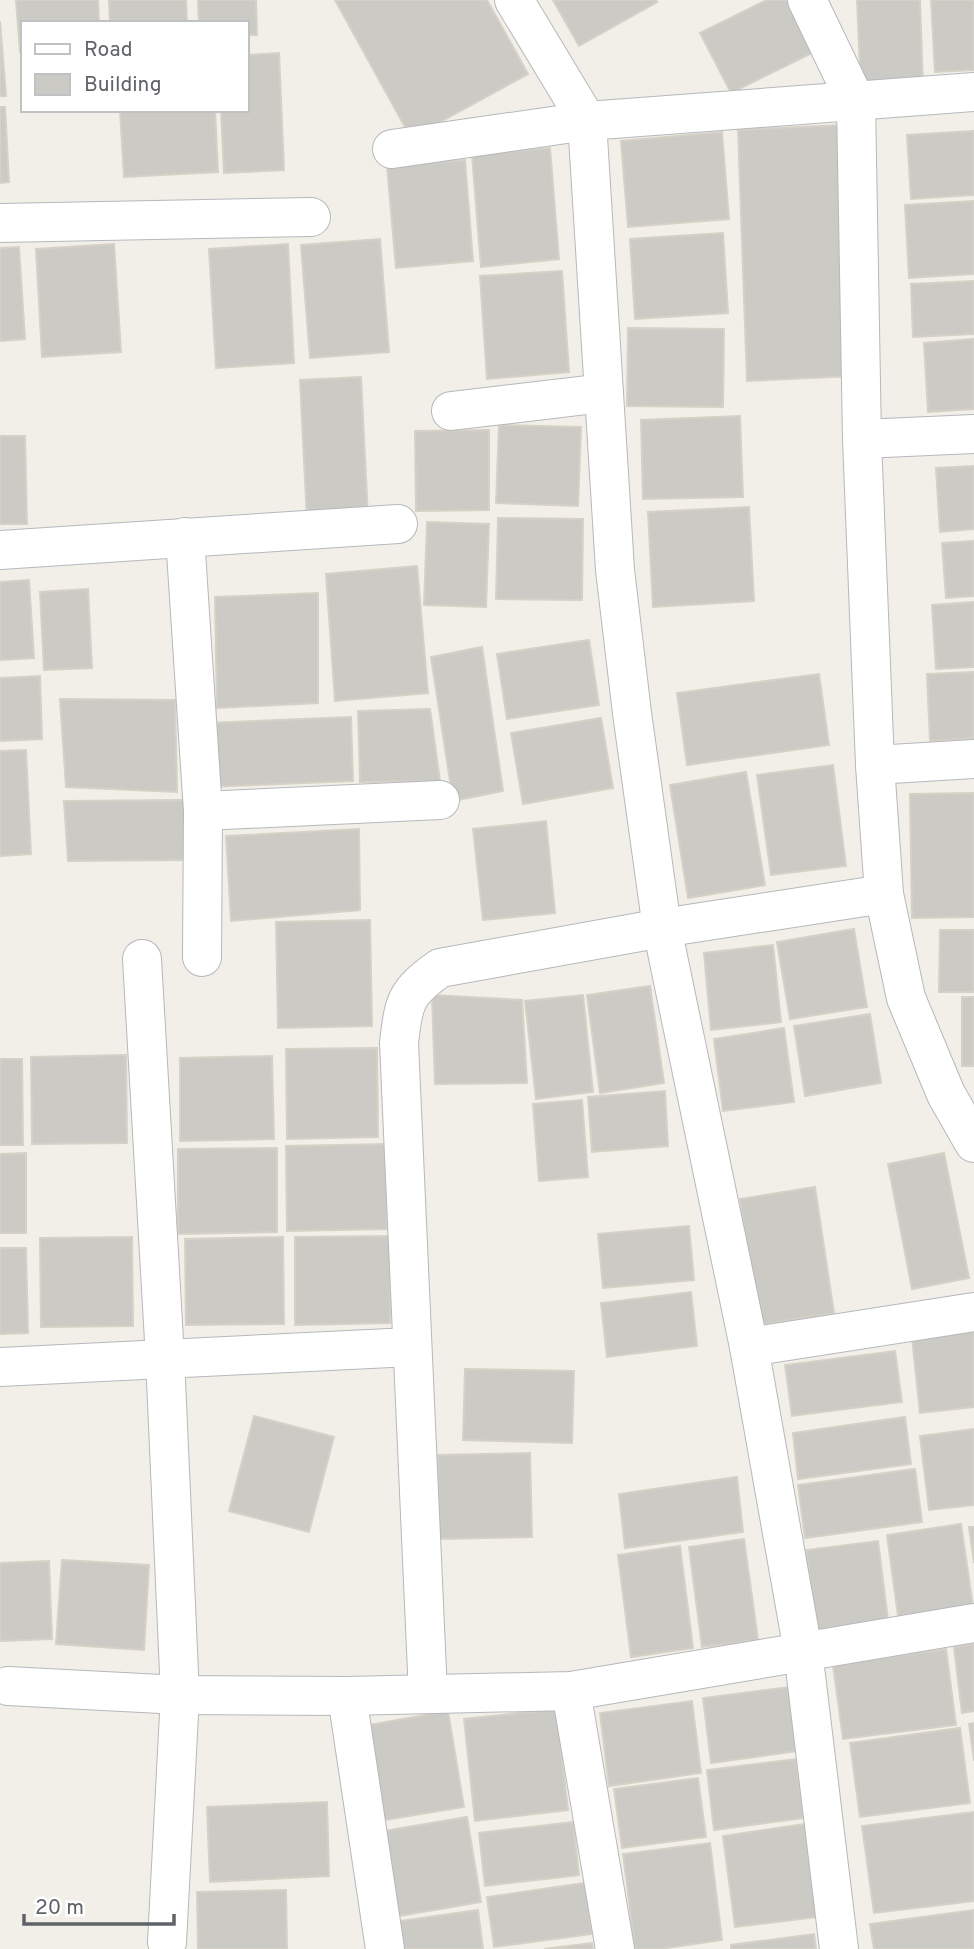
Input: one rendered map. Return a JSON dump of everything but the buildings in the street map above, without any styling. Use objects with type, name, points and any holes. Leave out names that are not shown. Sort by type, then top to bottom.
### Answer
[{"type":"street","points":[[514,0],[587,121],[615,570],[662,928],[749,1347],[803,1651],[839,1949]]},
{"type":"street","points":[[807,0],[856,102],[862,439],[875,765],[884,894],[906,998],[960,1093],[974,1143]]},
{"type":"street","points":[[391,149],[587,121],[974,92]]},
{"type":"street","points":[[0,223],[312,217]]},
{"type":"street","points":[[451,411],[604,393]]},
{"type":"street","points":[[862,439],[974,434]]},
{"type":"street","points":[[0,550],[398,524]]},
{"type":"street","points":[[185,537],[203,811],[202,957]]},
{"type":"street","points":[[875,765],[974,758]]},
{"type":"street","points":[[203,811],[440,800]]},
{"type":"street","points":[[428,1694],[399,1043],[403,1009],[417,985],[440,968],[662,928],[884,894]]},
{"type":"street","points":[[142,958],[180,1695],[167,1942]]},
{"type":"street","points":[[749,1347],[974,1312]]},
{"type":"street","points":[[0,1367],[411,1347]]},
{"type":"street","points":[[8,1686],[180,1695],[347,1696],[571,1691],[974,1623]]},
{"type":"street","points":[[571,1691],[615,1949]]},
{"type":"street","points":[[347,1696],[386,1949]]}]
